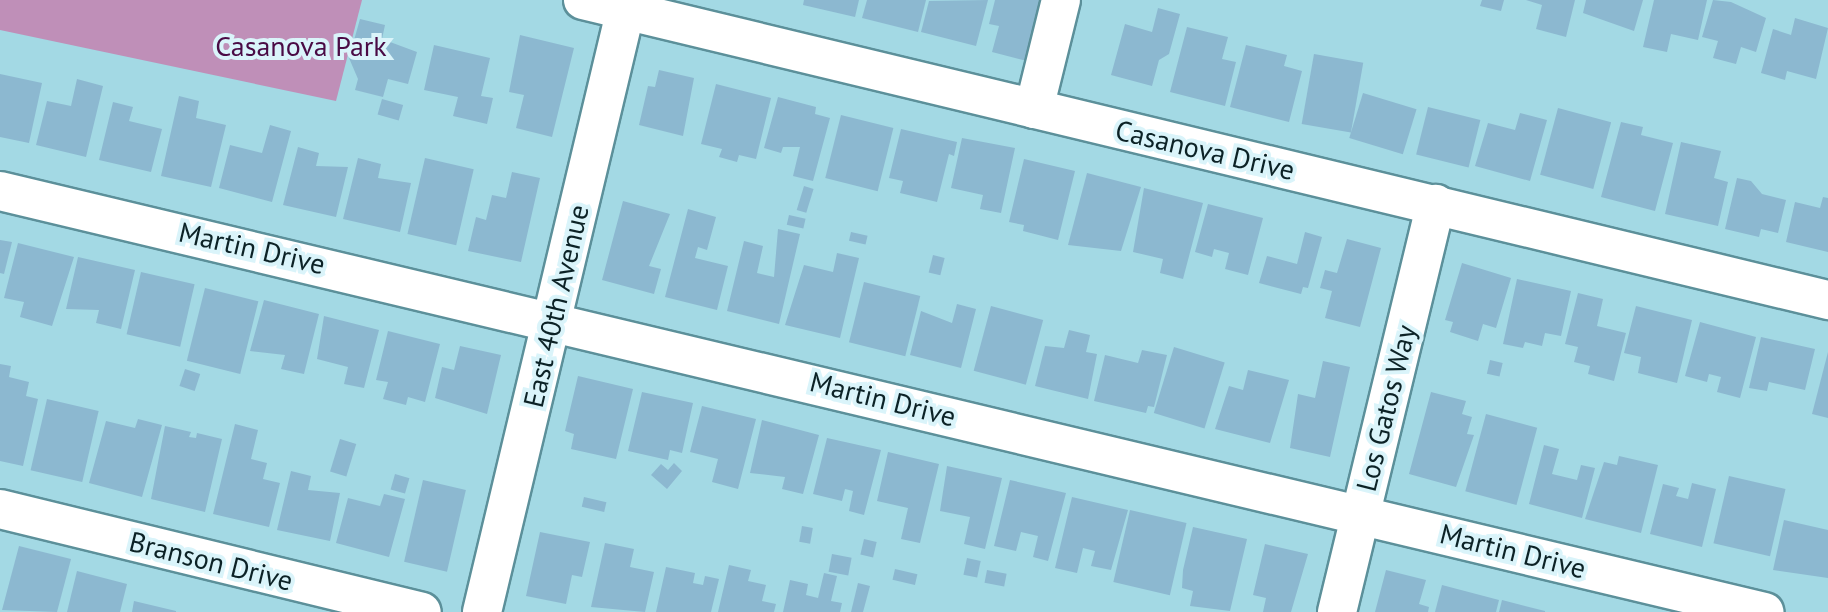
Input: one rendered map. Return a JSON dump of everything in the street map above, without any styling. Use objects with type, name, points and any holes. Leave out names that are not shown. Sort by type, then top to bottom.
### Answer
[{"type":"street","name":"Casanova Drive","points":[[583,0],[627,5],[1034,109],[1828,300]]},
{"type":"street","points":[[1034,109],[1061,0]]},
{"type":"street","name":"East 40th Avenue","points":[[482,612],[627,5]]},
{"type":"street","name":"Martin Drive","points":[[0,191],[553,319],[1764,612]]},
{"type":"street","name":"Los Gatos Way","points":[[1337,612],[1436,204]]},
{"type":"street","name":"Branson Drive","points":[[0,509],[422,612]]},
{"type":"green space","name":"Casanova Park","points":[[0,0],[362,0],[336,101],[0,30]]},
{"type":"building","points":[[804,0],[859,0],[855,17],[803,5]]},
{"type":"building","points":[[867,0],[926,0],[918,32],[862,18]]},
{"type":"building","points":[[988,0],[976,46],[921,32],[929,1]]},
{"type":"building","points":[[995,0],[1048,0],[1031,62],[992,52],[999,26],[989,24]]},
{"type":"building","points":[[1482,0],[1504,0],[1501,11],[1480,6]]},
{"type":"building","points":[[1526,0],[1575,0],[1566,37],[1536,29],[1542,5]]},
{"type":"building","points":[[1586,0],[1643,0],[1634,31],[1583,13]]},
{"type":"building","points":[[1654,0],[1707,0],[1698,40],[1671,34],[1667,52],[1643,47]]},
{"type":"building","points":[[1713,0],[1731,2],[1766,18],[1756,52],[1741,47],[1736,64],[1713,58],[1718,41],[1702,37]]},
{"type":"building","points":[[1158,8],[1180,14],[1169,54],[1159,60],[1152,86],[1111,75],[1125,24],[1152,32]]},
{"type":"building","points":[[1795,18],[1828,28],[1816,79],[1787,71],[1785,80],[1761,73],[1773,29],[1791,35]]},
{"type":"building","points":[[360,19],[385,25],[382,39],[417,52],[408,84],[388,79],[383,97],[355,90],[358,79],[349,58]]},
{"type":"building","points":[[1187,27],[1228,37],[1222,59],[1236,62],[1225,106],[1170,92]]},
{"type":"building","points":[[520,35],[574,48],[552,137],[516,128],[524,95],[509,92]]},
{"type":"building","points":[[434,45],[490,58],[481,96],[493,98],[487,124],[453,116],[458,97],[424,90]]},
{"type":"building","points":[[1246,45],[1287,55],[1284,66],[1302,71],[1289,122],[1230,107]]},
{"type":"building","points":[[1314,54],[1363,63],[1351,133],[1302,124]]},
{"type":"building","points":[[659,70],[694,78],[683,136],[639,125],[648,86],[655,87]]},
{"type":"building","points":[[0,74],[42,83],[29,143],[0,137]]},
{"type":"building","points":[[77,79],[103,86],[86,157],[36,145],[47,101],[71,106]]},
{"type":"building","points":[[716,84],[771,98],[756,159],[739,155],[737,162],[719,157],[722,149],[701,144]]},
{"type":"building","points":[[1363,93],[1417,109],[1403,154],[1349,138]]},
{"type":"building","points":[[179,96],[199,101],[196,118],[226,125],[211,187],[161,176]]},
{"type":"building","points":[[778,97],[816,107],[815,114],[830,118],[813,181],[793,176],[800,147],[783,147],[781,153],[764,148]]},
{"type":"building","points":[[382,99],[403,105],[399,120],[378,114]]},
{"type":"building","points":[[113,102],[133,107],[129,121],[162,129],[151,172],[99,160]]},
{"type":"building","points":[[1428,107],[1480,120],[1469,168],[1416,155]]},
{"type":"building","points":[[1558,108],[1611,122],[1593,189],[1540,175]]},
{"type":"building","points":[[1520,113],[1547,120],[1530,181],[1475,166],[1488,123],[1515,130]]},
{"type":"building","points":[[841,115],[893,128],[878,191],[825,178]]},
{"type":"building","points":[[1621,122],[1643,127],[1641,135],[1673,143],[1655,211],[1601,197]]},
{"type":"building","points":[[270,125],[291,131],[272,202],[219,188],[230,145],[262,153]]},
{"type":"building","points":[[901,129],[957,142],[954,156],[949,154],[937,202],[900,193],[903,181],[889,178]]},
{"type":"building","points":[[962,138],[1015,148],[1001,213],[980,209],[983,195],[951,188]]},
{"type":"building","points":[[1681,142],[1721,151],[1714,178],[1728,182],[1718,226],[1665,214]]},
{"type":"building","points":[[298,147],[319,153],[316,166],[348,167],[336,217],[283,205]]},
{"type":"building","points":[[358,158],[381,164],[378,178],[411,183],[400,232],[343,219]]},
{"type":"building","points":[[425,158],[474,169],[456,245],[407,234]]},
{"type":"building","points":[[1024,159],[1075,171],[1058,240],[1023,231],[1024,225],[1009,222]]},
{"type":"building","points":[[512,172],[540,178],[521,262],[468,251],[476,217],[486,220],[492,195],[506,198]]},
{"type":"building","points":[[1087,173],[1141,187],[1121,251],[1068,245]]},
{"type":"building","points":[[1737,178],[1751,181],[1762,194],[1786,200],[1778,233],[1761,229],[1759,237],[1725,229]]},
{"type":"building","points":[[804,186],[814,189],[806,213],[797,210]]},
{"type":"building","points":[[1144,188],[1203,203],[1183,279],[1160,273],[1163,259],[1133,252]]},
{"type":"building","points":[[1823,197],[1828,198],[1828,252],[1786,242],[1795,202],[1820,208]]},
{"type":"building","points":[[623,201],[670,214],[649,266],[661,269],[654,294],[602,280]]},
{"type":"building","points":[[1208,204],[1263,218],[1248,275],[1225,269],[1229,253],[1214,249],[1212,257],[1195,252]]},
{"type":"building","points":[[688,209],[716,217],[707,250],[698,247],[695,258],[728,266],[717,310],[665,297]]},
{"type":"building","points":[[789,215],[806,219],[803,229],[787,225]]},
{"type":"building","points":[[778,229],[800,234],[779,324],[727,311],[744,241],[763,246],[757,273],[774,277]]},
{"type":"building","points":[[851,232],[868,236],[866,245],[849,241]]},
{"type":"building","points":[[1305,232],[1322,237],[1308,288],[1303,287],[1301,294],[1259,283],[1267,256],[1297,264]]},
{"type":"building","points":[[1347,239],[1381,248],[1360,327],[1325,318],[1332,291],[1320,288],[1325,270],[1337,273]]},
{"type":"building","points":[[0,240],[12,242],[4,274],[0,273]]},
{"type":"building","points":[[18,243],[74,257],[52,326],[20,317],[24,302],[4,298]]},
{"type":"building","points":[[837,253],[859,258],[840,338],[785,325],[804,265],[833,272]]},
{"type":"building","points":[[933,255],[945,258],[940,275],[929,272]]},
{"type":"building","points":[[78,257],[135,270],[121,329],[96,323],[99,310],[66,309]]},
{"type":"building","points":[[1462,263],[1511,278],[1496,328],[1483,324],[1478,341],[1450,332],[1453,322],[1445,320]]},
{"type":"building","points":[[141,272],[195,284],[180,347],[127,334]]},
{"type":"building","points":[[1517,279],[1571,291],[1561,336],[1545,333],[1542,346],[1525,342],[1523,348],[1503,344]]},
{"type":"building","points":[[864,282],[920,296],[905,356],[849,342]]},
{"type":"building","points":[[205,288],[258,301],[240,374],[187,361]]},
{"type":"building","points":[[1578,293],[1603,299],[1597,326],[1626,333],[1614,381],[1588,374],[1590,366],[1574,362],[1578,347],[1565,344]]},
{"type":"building","points":[[264,300],[319,314],[304,374],[281,369],[285,355],[250,351]]},
{"type":"building","points":[[957,304],[976,309],[961,368],[910,355],[921,311],[952,323]]},
{"type":"building","points":[[991,306],[1043,320],[1026,385],[974,371]]},
{"type":"building","points":[[1636,306],[1692,320],[1677,383],[1638,373],[1641,357],[1624,353]]},
{"type":"building","points":[[324,316],[379,330],[364,388],[344,384],[348,367],[317,359]]},
{"type":"building","points":[[1700,322],[1756,337],[1740,398],[1717,392],[1721,377],[1709,374],[1707,382],[1685,376]]},
{"type":"building","points":[[1069,330],[1090,335],[1086,352],[1097,354],[1088,399],[1035,386],[1045,346],[1064,348]]},
{"type":"building","points":[[388,331],[440,344],[425,402],[408,397],[406,405],[383,399],[388,382],[376,380]]},
{"type":"building","points":[[1761,337],[1815,349],[1805,390],[1769,382],[1767,391],[1749,388]]},
{"type":"building","points":[[460,346],[501,355],[487,414],[435,398],[442,367],[454,370]]},
{"type":"building","points":[[1174,347],[1225,362],[1205,428],[1154,413]]},
{"type":"building","points":[[1142,350],[1167,355],[1154,407],[1148,406],[1146,413],[1094,401],[1105,355],[1138,363]]},
{"type":"building","points":[[1828,352],[1828,418],[1812,414]]},
{"type":"building","points":[[1490,360],[1503,363],[1500,377],[1487,374]]},
{"type":"building","points":[[1323,361],[1350,367],[1330,457],[1290,448],[1298,394],[1315,398]]},
{"type":"building","points":[[0,364],[11,366],[9,377],[29,382],[26,396],[38,399],[23,466],[0,461]]},
{"type":"building","points":[[185,369],[200,374],[195,391],[179,386]]},
{"type":"building","points":[[1248,370],[1289,380],[1270,443],[1215,429],[1229,386],[1243,390]]},
{"type":"building","points":[[578,376],[633,389],[616,459],[571,449],[574,434],[565,431]]},
{"type":"building","points":[[642,392],[693,403],[682,453],[670,450],[668,460],[628,451]]},
{"type":"building","points":[[1431,392],[1466,401],[1462,414],[1472,417],[1467,434],[1474,435],[1456,487],[1409,474]]},
{"type":"building","points":[[47,399],[99,411],[82,482],[31,470]]},
{"type":"building","points":[[702,406],[756,419],[738,489],[712,482],[718,459],[690,452]]},
{"type":"building","points":[[1486,414],[1537,428],[1516,505],[1465,491]]},
{"type":"building","points":[[138,419],[162,425],[142,497],[89,483],[106,421],[135,428]]},
{"type":"building","points":[[762,420],[819,435],[803,494],[782,489],[785,477],[750,473]]},
{"type":"building","points":[[235,424],[258,430],[251,459],[267,463],[263,479],[280,483],[269,527],[213,514]]},
{"type":"building","points":[[165,426],[191,432],[189,437],[196,438],[197,433],[222,439],[205,512],[151,499]]},
{"type":"building","points":[[827,438],[881,450],[864,515],[849,511],[853,491],[845,489],[842,501],[813,494]]},
{"type":"building","points":[[340,439],[356,444],[346,476],[330,472]]},
{"type":"building","points":[[1544,445],[1559,449],[1552,474],[1577,480],[1581,465],[1595,468],[1582,518],[1529,504]]},
{"type":"building","points":[[888,452],[939,464],[920,543],[901,539],[908,508],[877,501]]},
{"type":"building","points":[[1619,456],[1658,465],[1641,533],[1585,519],[1604,462],[1617,465]]},
{"type":"building","points":[[674,463],[682,471],[667,489],[651,475],[661,464],[668,470]]},
{"type":"building","points":[[947,466],[1002,478],[985,549],[964,544],[970,517],[940,511]]},
{"type":"building","points":[[291,471],[311,476],[308,490],[340,493],[330,541],[277,530]]},
{"type":"building","points":[[395,474],[409,478],[405,494],[391,489]]},
{"type":"building","points":[[1729,476],[1786,489],[1770,556],[1713,543]]},
{"type":"building","points":[[423,480],[466,490],[447,572],[404,562]]},
{"type":"building","points":[[1010,480],[1066,493],[1048,561],[1033,557],[1038,536],[1021,532],[1016,551],[994,546]]},
{"type":"building","points":[[1692,483],[1716,489],[1702,547],[1650,534],[1663,484],[1679,488],[1676,496],[1688,499]]},
{"type":"building","points":[[384,494],[405,499],[389,557],[336,543],[348,498],[380,506]]},
{"type":"building","points":[[584,497],[606,502],[604,512],[582,507]]},
{"type":"building","points":[[1072,497],[1128,510],[1111,570],[1091,566],[1095,551],[1083,548],[1077,573],[1055,568]]},
{"type":"building","points":[[1130,510],[1187,523],[1170,595],[1113,582]]},
{"type":"building","points":[[1784,520],[1828,530],[1828,578],[1773,570]]},
{"type":"building","points":[[802,526],[813,528],[810,544],[799,542]]},
{"type":"building","points":[[1193,527],[1247,539],[1230,611],[1190,606],[1193,591],[1182,588]]},
{"type":"building","points":[[540,532],[590,542],[582,577],[572,575],[566,604],[526,596]]},
{"type":"building","points":[[864,539],[877,542],[873,558],[860,555]]},
{"type":"building","points":[[605,543],[634,549],[630,567],[654,572],[645,612],[591,607]]},
{"type":"building","points":[[1265,544],[1308,554],[1291,612],[1263,612],[1266,598],[1253,595]]},
{"type":"building","points":[[19,546],[71,559],[57,612],[2,610]]},
{"type":"building","points":[[832,554],[852,558],[848,575],[829,572]]},
{"type":"building","points":[[967,558],[981,561],[977,578],[963,575]]},
{"type":"building","points":[[729,565],[751,570],[748,581],[766,585],[762,601],[776,604],[774,612],[718,612]]},
{"type":"building","points":[[666,567],[695,573],[693,583],[703,585],[705,576],[719,579],[711,612],[656,612]]},
{"type":"building","points":[[895,569],[917,574],[915,585],[893,580]]},
{"type":"building","points":[[987,570],[1007,574],[1004,587],[985,583]]},
{"type":"building","points":[[1386,570],[1426,580],[1419,604],[1429,607],[1428,612],[1375,612]]},
{"type":"building","points":[[77,571],[127,584],[120,612],[67,612]]},
{"type":"building","points":[[824,573],[837,576],[831,601],[842,603],[840,612],[783,612],[790,580],[808,584],[806,595],[818,598]]},
{"type":"building","points":[[858,583],[870,586],[863,612],[851,612]]},
{"type":"building","points":[[1442,585],[1499,600],[1496,612],[1435,612]]},
{"type":"building","points":[[1502,600],[1545,611],[1545,612],[1499,612]]},
{"type":"building","points":[[134,601],[176,611],[176,612],[132,612]]}]
